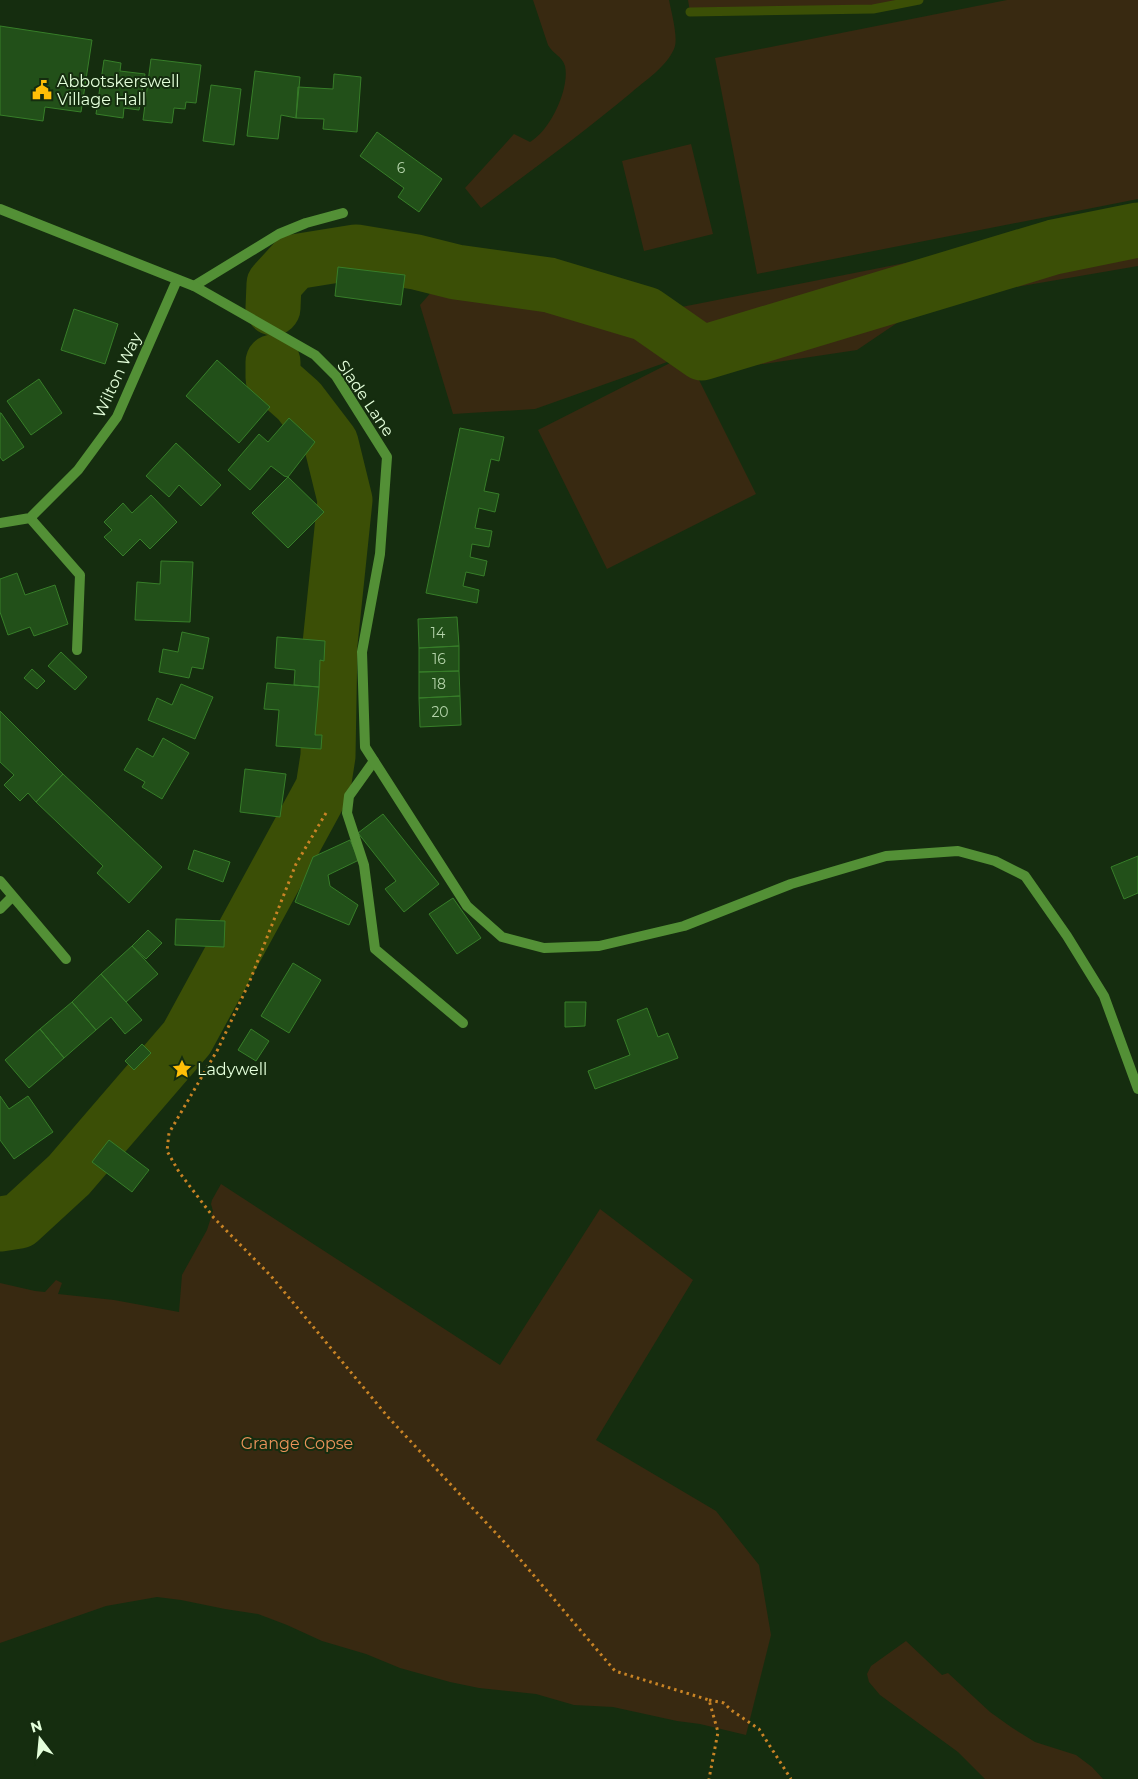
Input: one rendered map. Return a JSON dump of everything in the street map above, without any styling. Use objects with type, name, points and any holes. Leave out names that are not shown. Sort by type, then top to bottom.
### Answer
[{"type":"street","name":"Slade Lane","points":[[0,209],[194,286],[315,355],[336,376],[387,457],[380,554],[362,652],[365,747],[374,761]]},
{"type":"street","points":[[194,286],[279,234],[343,213]]},
{"type":"street","name":"Wilton Way","points":[[30,518],[78,470],[117,418],[176,280]]},
{"type":"street","points":[[0,523],[30,518],[80,576],[77,650]]},
{"type":"street","points":[[462,1023],[375,948],[364,865],[347,814],[349,796],[374,761],[468,906],[502,937],[544,948],[599,946],[684,926],[791,884],[886,856],[958,851],[995,862],[1025,876],[1067,936],[1104,996],[1138,1089]]},
{"type":"street","points":[[0,881],[66,959]]},
{"type":"street","points":[[0,909],[12,897]]},
{"type":"path","points":[[330,805],[296,864],[249,983],[218,1049],[169,1133],[167,1151],[179,1172],[214,1218],[271,1276],[388,1417],[519,1558],[615,1670],[724,1703],[759,1729],[791,1779]]},
{"type":"path","points":[[709,1700],[718,1732],[709,1779]]},
{"type":"green space","points":[[533,0],[669,0],[676,39],[674,49],[661,67],[614,107],[481,208],[465,188],[514,134],[530,142],[545,129],[557,108],[564,86],[565,66],[548,45]]},
{"type":"green space","points":[[688,0],[919,0],[873,9],[690,12]]},
{"type":"green space","points":[[1007,0],[1138,0],[1138,199],[757,274],[715,58]]},
{"type":"green space","points":[[691,144],[713,234],[644,251],[622,161]]},
{"type":"green space","points":[[1138,217],[1138,266],[928,302],[857,350],[696,374],[756,494],[607,569],[538,430],[672,362],[670,361],[535,409],[453,414],[420,305],[441,281],[456,272],[549,285],[646,314]]},
{"type":"green space","name":"Grange Copse","points":[[221,1184],[500,1365],[600,1209],[693,1280],[596,1440],[716,1511],[759,1565],[771,1635],[746,1735],[613,1707],[574,1705],[536,1694],[479,1688],[450,1682],[400,1668],[366,1654],[322,1641],[258,1614],[157,1597],[106,1606],[0,1643],[0,1283],[45,1292],[56,1280],[62,1283],[58,1294],[114,1300],[179,1312],[182,1275],[207,1230],[213,1211],[212,1200]]},
{"type":"green space","points":[[906,1641],[942,1675],[948,1673],[990,1712],[1011,1727],[1035,1742],[1076,1755],[1092,1767],[1103,1779],[985,1779],[958,1752],[880,1695],[869,1682],[867,1674],[871,1666]]},
{"type":"building","name":"Abbotskerswell Village Hall","points":[[0,26],[92,40],[81,112],[45,107],[43,121],[0,115]]},
{"type":"building","points":[[151,59],[201,65],[196,103],[186,102],[185,109],[174,108],[172,123],[143,120]]},
{"type":"building","points":[[104,60],[121,63],[120,71],[145,74],[139,110],[124,108],[123,118],[96,114]]},
{"type":"building","points":[[255,71],[300,77],[296,118],[281,115],[278,139],[247,136]]},
{"type":"building","points":[[334,74],[361,77],[357,132],[323,129],[324,119],[296,118],[298,87],[333,89]]},
{"type":"building","points":[[211,85],[241,89],[234,145],[203,141]]},
{"type":"building","points":[[377,132],[442,179],[419,212],[398,197],[404,188],[360,156]]},
{"type":"building","points":[[338,267],[405,275],[401,305],[335,296]]},
{"type":"building","points":[[74,309],[118,324],[105,364],[61,350]]},
{"type":"building","points":[[217,360],[270,407],[239,443],[186,396]]},
{"type":"building","points":[[39,379],[62,413],[31,435],[7,401]]},
{"type":"building","points":[[0,413],[24,447],[3,461],[0,457]]},
{"type":"building","points":[[289,418],[315,442],[288,477],[271,466],[250,490],[228,470],[259,434],[268,442]]},
{"type":"building","points":[[460,428],[504,437],[499,461],[491,459],[484,491],[499,494],[495,512],[479,508],[475,528],[492,531],[489,547],[472,544],[470,557],[487,561],[484,576],[466,572],[463,586],[479,590],[477,603],[426,593]]},
{"type":"building","points":[[176,443],[221,485],[201,506],[179,485],[169,497],[146,476]]},
{"type":"building","points":[[288,477],[324,512],[288,548],[252,513]]},
{"type":"building","points":[[151,495],[177,522],[150,549],[140,539],[123,556],[104,537],[112,530],[104,522],[123,503],[132,513]]},
{"type":"building","points":[[161,561],[193,562],[190,622],[135,620],[137,582],[160,584]]},
{"type":"building","points":[[17,573],[25,595],[55,585],[68,624],[34,636],[30,627],[8,635],[0,612],[0,579]]},
{"type":"building","points":[[457,617],[459,646],[419,648],[418,619]]},
{"type":"building","points":[[182,632],[209,638],[203,669],[192,667],[189,678],[159,672],[163,649],[178,652]]},
{"type":"building","points":[[277,637],[325,641],[324,661],[320,660],[319,687],[294,685],[295,670],[275,668]]},
{"type":"building","points":[[459,646],[459,671],[419,672],[419,648]]},
{"type":"building","points":[[61,652],[87,677],[75,690],[48,666]]},
{"type":"building","points":[[32,669],[45,681],[37,689],[24,678]]},
{"type":"building","points":[[459,671],[460,696],[419,698],[419,672]]},
{"type":"building","points":[[267,683],[319,687],[315,735],[322,735],[321,749],[276,746],[279,710],[264,709]]},
{"type":"building","points":[[181,684],[213,697],[195,739],[148,720],[157,698],[172,705]]},
{"type":"building","points":[[460,696],[461,725],[420,727],[419,698]]},
{"type":"building","points":[[0,711],[63,774],[36,802],[28,793],[20,801],[4,785],[14,775],[0,762]]},
{"type":"building","points":[[163,738],[189,753],[162,799],[142,787],[145,782],[124,770],[137,748],[153,757]]},
{"type":"building","points":[[245,769],[286,774],[280,817],[240,812]]},
{"type":"building","points":[[63,774],[162,867],[129,903],[97,873],[103,866],[36,802]]},
{"type":"building","points":[[383,814],[439,884],[404,912],[385,889],[396,881],[358,833]]},
{"type":"building","points":[[350,840],[359,860],[328,875],[330,886],[358,905],[349,925],[295,902],[313,857]]},
{"type":"building","points":[[194,850],[230,862],[223,882],[188,869]]},
{"type":"building","points":[[1138,856],[1138,893],[1124,899],[1111,867]]},
{"type":"building","points":[[453,898],[481,938],[457,954],[429,914]]},
{"type":"building","points":[[176,919],[225,921],[224,947],[175,945]]},
{"type":"building","points":[[148,930],[162,943],[146,959],[132,946]]},
{"type":"building","points":[[132,946],[158,974],[126,1002],[101,974]]},
{"type":"building","points":[[293,963],[321,980],[289,1033],[261,1016]]},
{"type":"building","points":[[101,974],[142,1020],[125,1034],[111,1017],[96,1030],[72,1002]]},
{"type":"building","points":[[72,1002],[96,1030],[64,1058],[40,1029]]},
{"type":"building","points":[[565,1002],[586,1002],[585,1026],[565,1027]]},
{"type":"building","points":[[647,1008],[658,1037],[668,1033],[678,1058],[595,1089],[588,1071],[630,1055],[617,1020]]},
{"type":"building","points":[[40,1029],[64,1058],[29,1088],[5,1060]]},
{"type":"building","points":[[251,1029],[269,1041],[256,1061],[238,1050]]},
{"type":"building","points":[[142,1044],[151,1053],[134,1070],[125,1061]]},
{"type":"building","points":[[0,1096],[9,1109],[28,1096],[53,1132],[14,1159],[0,1140]]},
{"type":"building","points":[[109,1140],[149,1170],[132,1192],[92,1162]]},
{"type":"waterway","points":[[690,12],[873,9],[919,0]]},
{"type":"waterway","points":[[273,308],[274,284],[294,262],[356,252],[416,262],[456,272],[549,285],[646,314],[702,353],[1054,247],[1138,230]]},
{"type":"waterway","points":[[0,1224],[19,1221],[69,1175],[187,1038],[323,788],[328,756],[330,644],[345,500],[331,443],[299,401],[273,378],[273,362]]},
{"type":"place","name":"Abbotskerswell Village Hall","points":[[42,90]]},
{"type":"place","name":"Ladywell","points":[[182,1069]]}]
